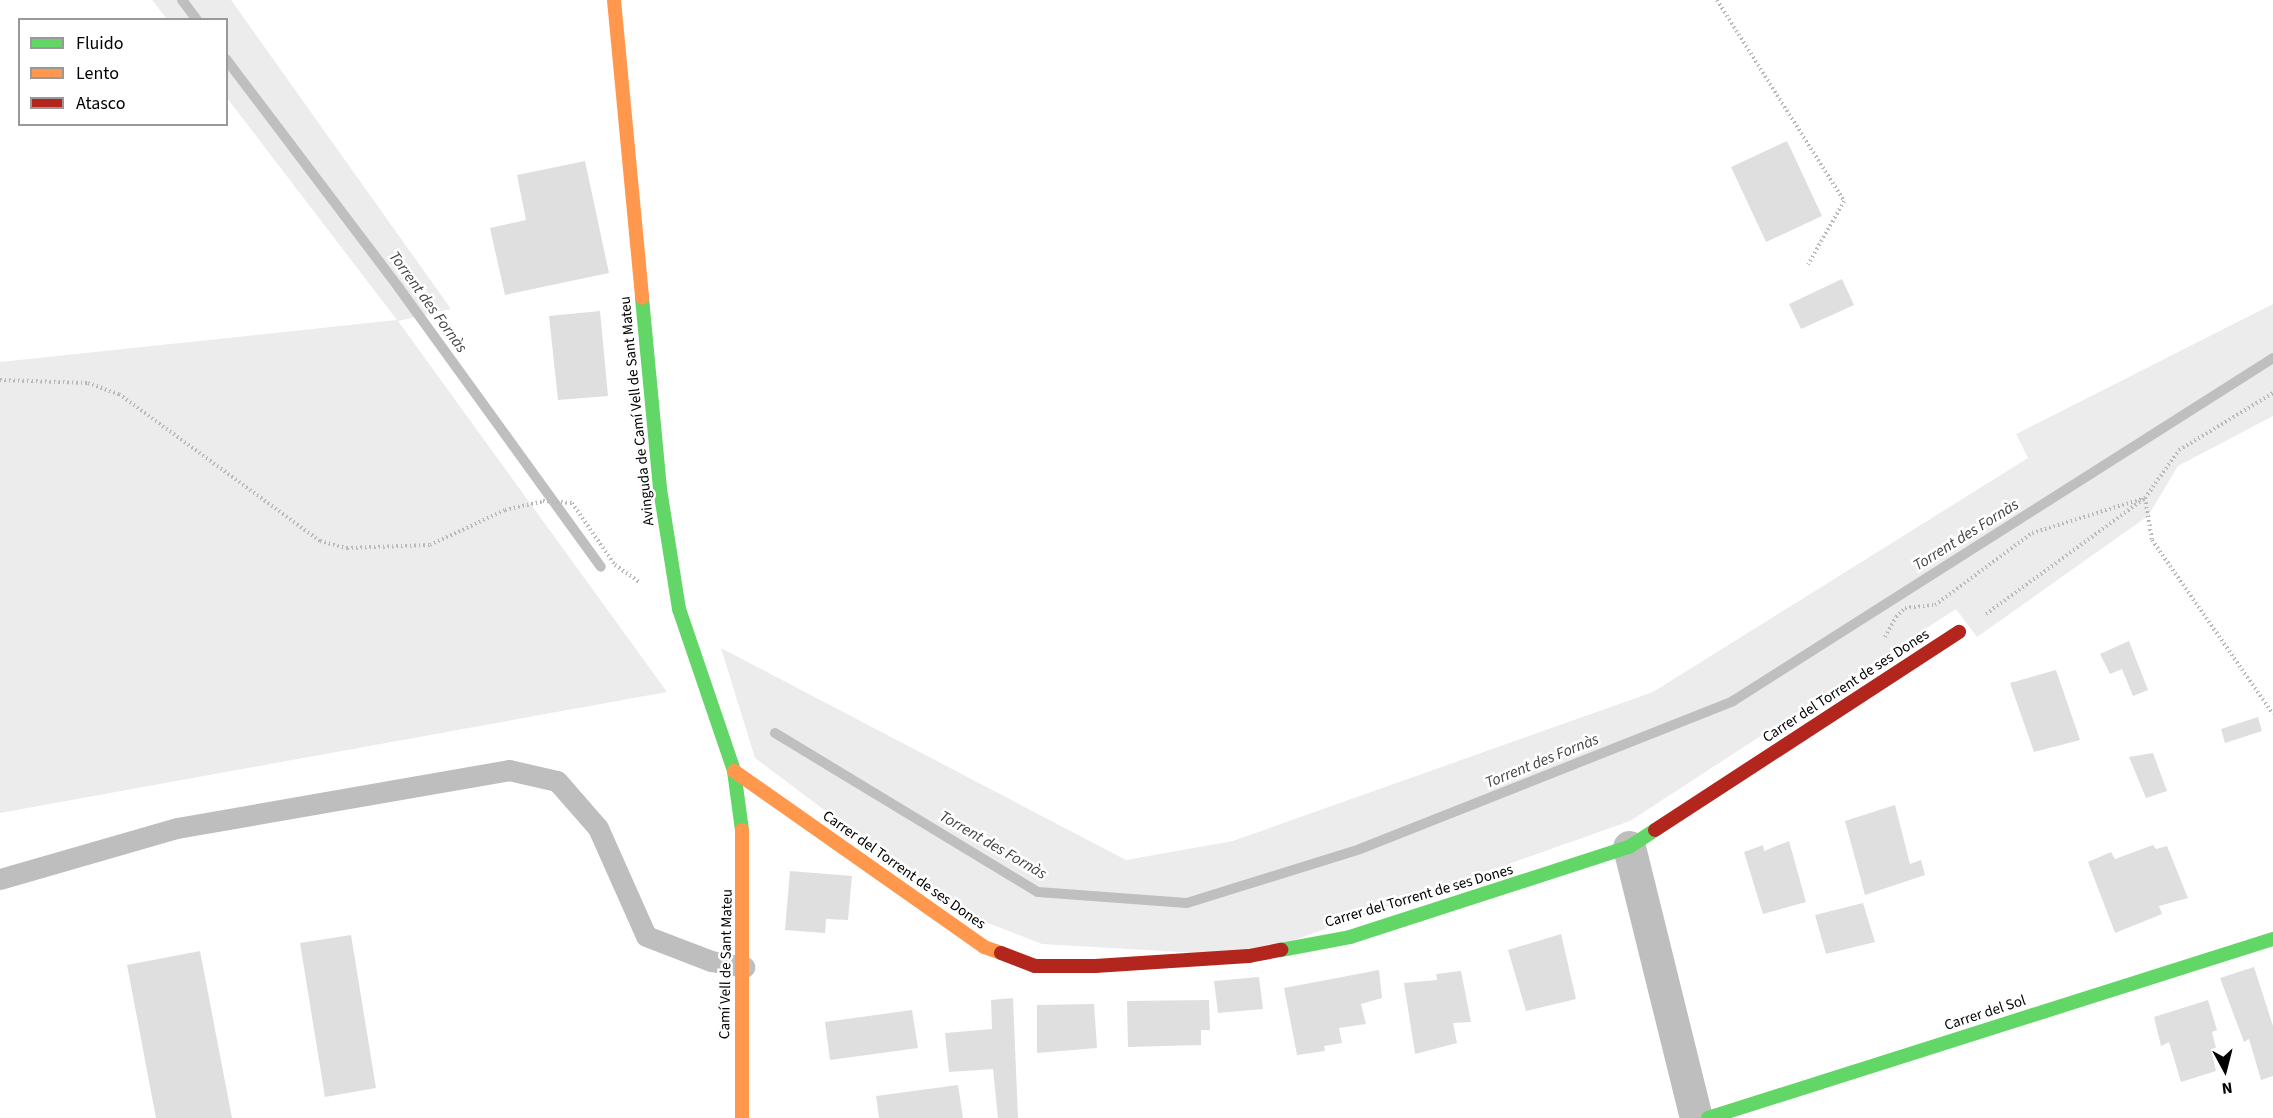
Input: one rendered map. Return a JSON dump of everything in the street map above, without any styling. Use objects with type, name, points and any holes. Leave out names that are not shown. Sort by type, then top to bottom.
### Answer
[{"type":"street","name":"Avinguda de Camí Vell de Sant Mateu","points":[[614,0],[660,489],[679,609],[734,771],[740,810]]},
{"type":"street","name":"Carrer del Torrent de ses Dones","points":[[734,771],[984,947],[1035,966],[1095,966],[1249,956],[1350,937],[1629,847],[1959,632]]},
{"type":"street","name":"Camí Vell de Sant Mateu","points":[[740,810],[744,845],[742,1118]]},
{"type":"street","points":[[1629,847],[1696,1118]]},
{"type":"street","name":"Carrer del Sol","points":[[1708,1118],[2273,939]]},
{"type":"lane","points":[[0,879],[177,828],[508,770],[557,781],[598,828],[646,936],[711,961],[744,967]]},
{"type":"path","points":[[1717,0],[1844,201],[1808,265]]},
{"type":"path","points":[[0,380],[88,383],[119,394],[320,541],[347,548],[429,545],[505,510],[543,501],[572,503],[615,565],[679,609]]},
{"type":"path","points":[[1959,632],[2145,498],[2180,450],[2273,393]]},
{"type":"path","points":[[1882,644],[1896,617],[1905,608],[1935,605],[2032,533],[2145,498]]},
{"type":"path","points":[[2145,498],[2152,540],[2273,714]]},
{"type":"shaded area","points":[[152,0],[231,0],[451,309],[398,321],[667,692],[0,813],[0,362],[397,320],[228,99],[228,18],[166,18]]},
{"type":"shaded area","points":[[2273,304],[2273,416],[2178,466],[2148,516],[1977,637],[1956,609],[1630,821],[1249,956],[1042,944],[960,912],[755,758],[721,648],[1126,860],[1233,841],[1653,692],[2028,458],[2016,434]]},
{"type":"building","points":[[1787,141],[1822,216],[1766,242],[1731,167]]},
{"type":"building","points":[[585,161],[609,273],[505,295],[490,228],[526,220],[517,175]]},
{"type":"building","points":[[1842,279],[1854,305],[1801,329],[1789,304]]},
{"type":"building","points":[[600,311],[608,396],[558,400],[549,316]]},
{"type":"building","points":[[2129,641],[2148,690],[2133,696],[2122,669],[2110,674],[2100,654]]},
{"type":"building","points":[[2056,670],[2080,740],[2034,752],[2010,683]]},
{"type":"building","points":[[2258,717],[2262,731],[2225,743],[2221,729]]},
{"type":"building","points":[[2153,753],[2167,791],[2146,798],[2129,757]]},
{"type":"building","points":[[1895,805],[1910,864],[1921,860],[1925,875],[1865,895],[1845,821]]},
{"type":"building","points":[[1789,841],[1806,902],[1763,914],[1744,852],[1763,845],[1764,851]]},
{"type":"building","points":[[2153,845],[2156,849],[2167,846],[2188,898],[2159,906],[2162,914],[2115,933],[2088,862],[2111,852],[2115,859]]},
{"type":"building","points":[[790,871],[852,876],[848,920],[826,919],[825,933],[785,930]]},
{"type":"building","points":[[1863,903],[1875,942],[1826,954],[1815,915]]},
{"type":"building","points":[[1561,934],[1576,999],[1526,1011],[1508,950]]},
{"type":"building","points":[[351,935],[376,1088],[325,1097],[300,943]]},
{"type":"building","points":[[200,951],[232,1118],[156,1118],[127,965]]},
{"type":"building","points":[[2254,967],[2273,1026],[2273,1076],[2261,1080],[2249,1039],[2244,1042],[2220,978]]},
{"type":"building","points":[[1379,970],[1382,998],[1361,1004],[1366,1024],[1339,1028],[1342,1043],[1324,1046],[1325,1051],[1297,1055],[1284,988]]},
{"type":"building","points":[[1461,971],[1471,1022],[1453,1023],[1457,1043],[1415,1054],[1404,983],[1437,980],[1436,974]]},
{"type":"building","points":[[1259,977],[1263,1009],[1218,1013],[1214,981]]},
{"type":"building","points":[[1013,998],[1018,1118],[998,1118],[993,1069],[949,1072],[945,1033],[992,1029],[991,1000]]},
{"type":"building","points":[[1209,1000],[1210,1030],[1201,1030],[1201,1045],[1128,1047],[1127,1001]]},
{"type":"building","points":[[2208,1000],[2217,1030],[2212,1032],[2216,1048],[2211,1049],[2216,1071],[2181,1082],[2169,1042],[2161,1046],[2154,1017]]},
{"type":"building","points":[[1094,1004],[1097,1048],[1037,1053],[1037,1005]]},
{"type":"building","points":[[912,1010],[918,1048],[830,1060],[825,1022]]},
{"type":"building","points":[[958,1085],[963,1118],[879,1118],[876,1096]]},
{"type":"waterway","name":"Torrent des Fornàs","points":[[182,0],[196,18]]},
{"type":"waterway","name":"Torrent des Fornàs","points":[[228,62],[399,288],[601,567]]},
{"type":"waterway","name":"Torrent des Fornàs","points":[[775,733],[1038,892],[1187,903],[1360,849],[1733,701],[2273,358]]},
{"type":"traffic: fast","points":[[642,298],[660,489],[679,609],[734,771],[742,830]]},
{"type":"traffic: fast","points":[[1281,950],[1350,937],[1629,847],[1655,830]]},
{"type":"traffic: fast","points":[[1708,1118],[2273,939]]},
{"type":"traffic: slow","points":[[614,0],[642,298]]},
{"type":"traffic: slow","points":[[734,771],[984,947],[1001,953]]},
{"type":"traffic: slow","points":[[742,830],[742,1118]]},
{"type":"traffic: jam","points":[[1655,830],[1959,632]]},
{"type":"traffic: jam","points":[[1001,953],[1035,966],[1095,966],[1249,956],[1281,950]]}]
